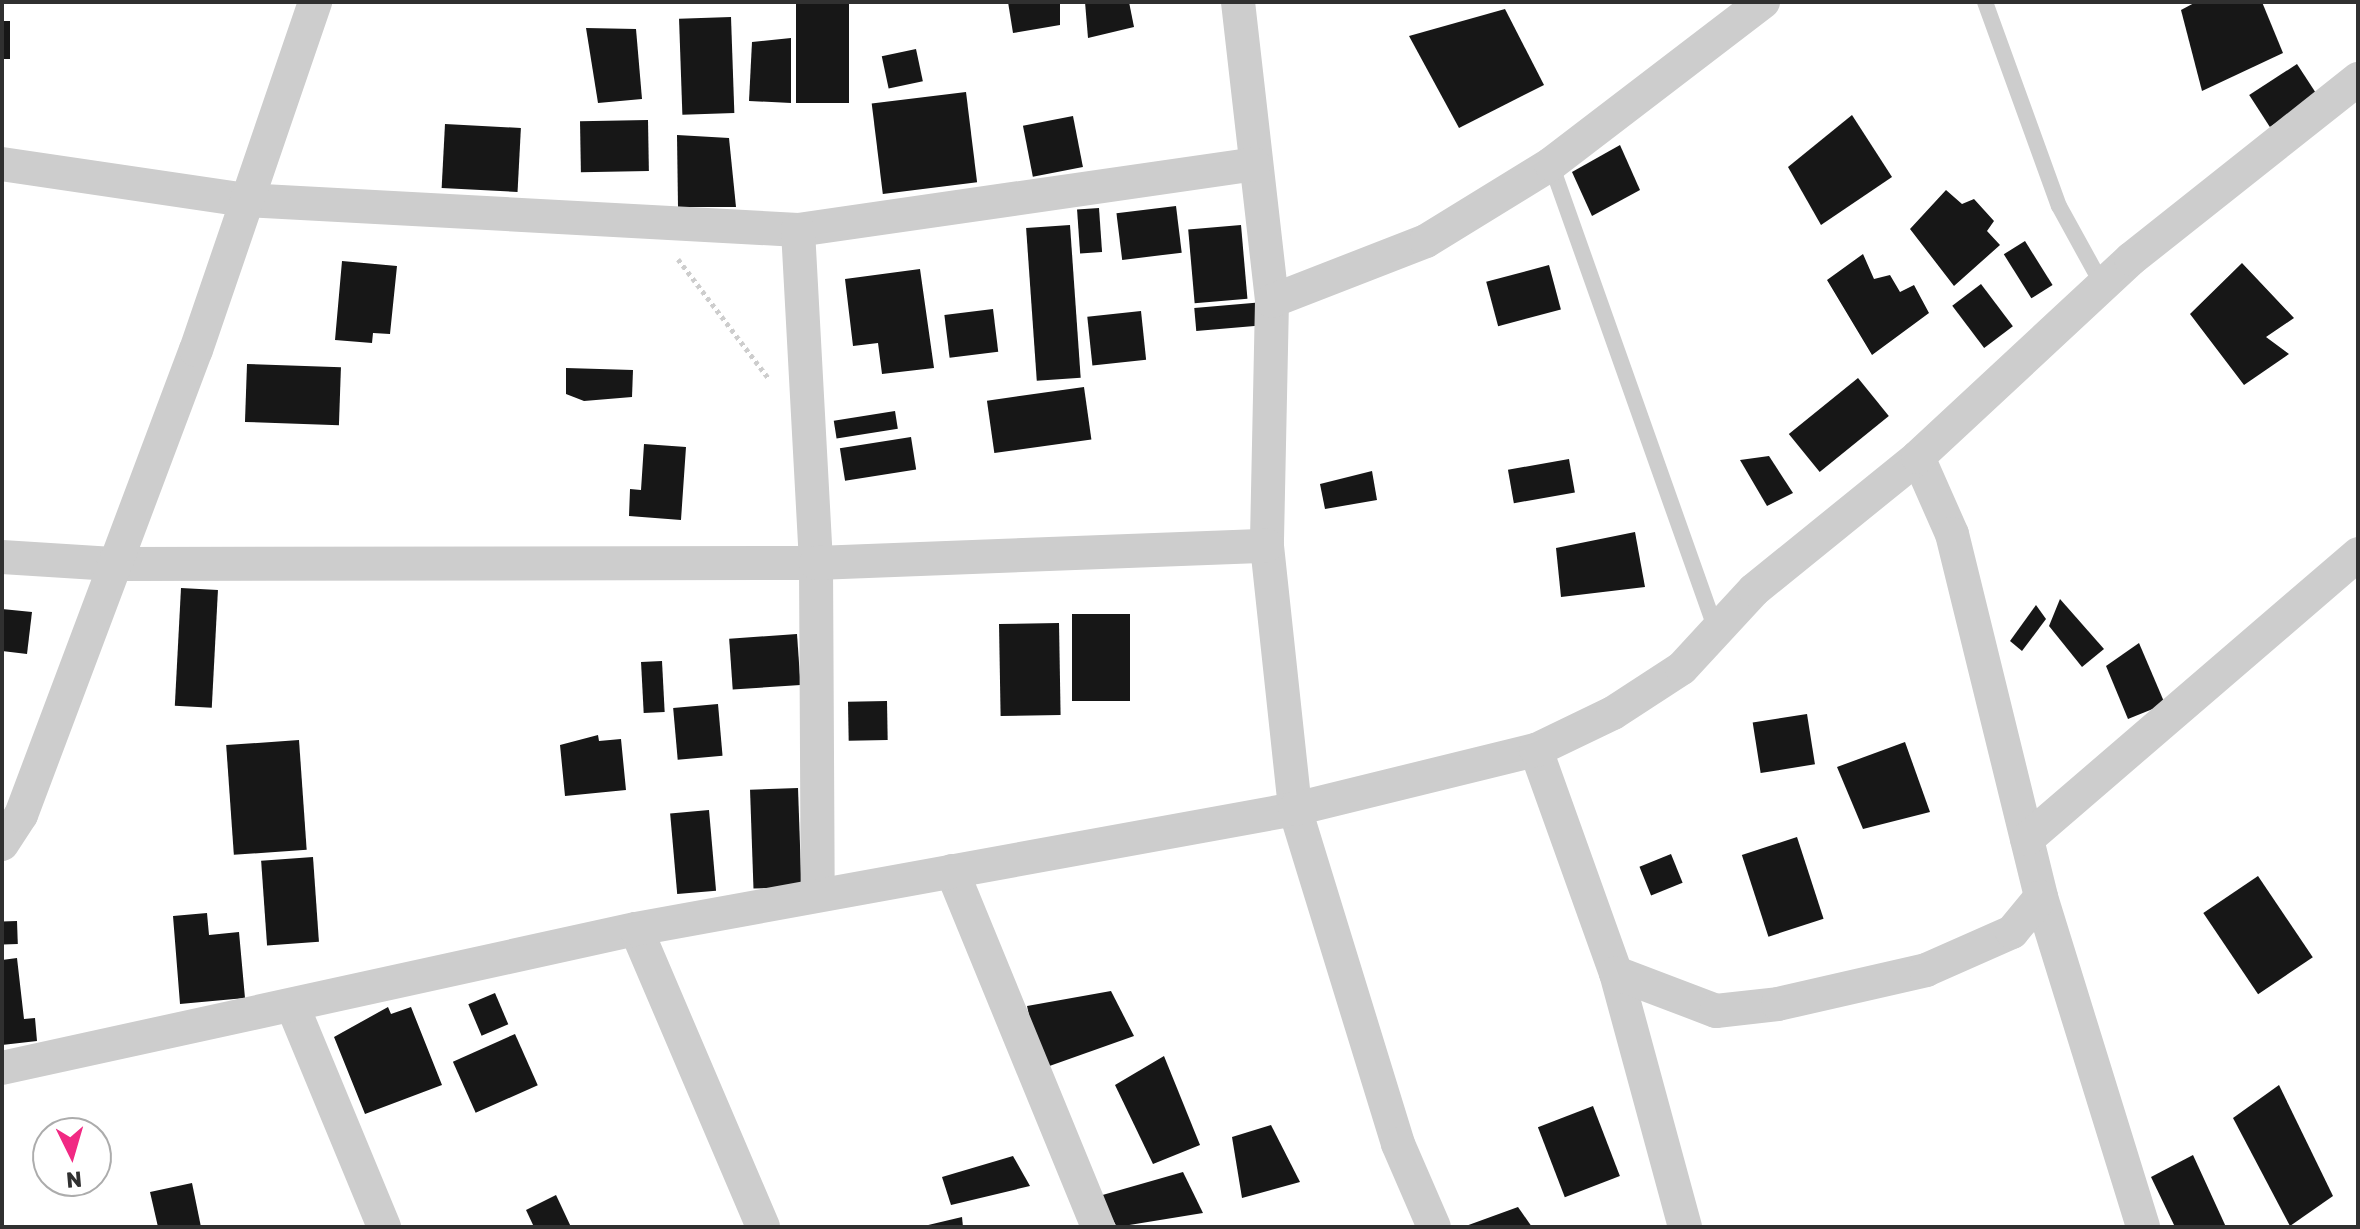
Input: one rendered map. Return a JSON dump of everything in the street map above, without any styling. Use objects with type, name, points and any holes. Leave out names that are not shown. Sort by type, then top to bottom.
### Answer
[{"type":"street","points":[[2,844],[21,815],[246,200],[315,2]]},
{"type":"street","points":[[1238,2],[1254,164],[1272,301],[1267,546],[1295,809],[1398,1144],[1434,1227]]},
{"type":"street","points":[[1272,301],[1426,241],[1551,164],[1763,2]]},
{"type":"street","points":[[2,1068],[293,1007],[636,929],[1295,809],[1536,750],[1625,706],[1682,668],[1754,590],[1918,457],[2103,286],[2358,79]]},
{"type":"street","points":[[2,164],[246,200],[798,230],[1254,164]]},
{"type":"street","points":[[798,230],[816,563],[818,895]]},
{"type":"street","points":[[1918,457],[1952,534],[2041,897],[2143,1227]]},
{"type":"street","points":[[2,557],[113,564],[816,563],[1267,546]]},
{"type":"street","points":[[2027,839],[2358,554]]},
{"type":"street","points":[[1536,750],[1616,973],[1685,1227]]},
{"type":"street","points":[[952,871],[1098,1227]]},
{"type":"street","points":[[1616,973],[1716,1011],[1778,1004],[1926,970],[2012,932],[2041,897]]},
{"type":"street","points":[[636,929],[763,1227]]},
{"type":"street","points":[[293,1007],[384,1227]]},
{"type":"lane","points":[[1985,2],[2059,206],[2103,286]]},
{"type":"lane","points":[[1551,164],[1716,631]]},
{"type":"path","points":[[650,224],[772,386]]},
{"type":"building","points":[[796,2],[849,2],[849,103],[796,103]]},
{"type":"building","points":[[1008,2],[1060,2],[1060,25],[1013,33]]},
{"type":"building","points":[[1085,2],[1129,2],[1134,27],[1088,38]]},
{"type":"building","points":[[2196,2],[2262,2],[2283,53],[2202,91],[2181,10]]},
{"type":"building","points":[[1505,9],[1544,85],[1459,128],[1409,36]]},
{"type":"building","points":[[731,17],[734,113],[682,115],[679,19]]},
{"type":"building","points":[[2,21],[10,21],[10,59],[2,59]]},
{"type":"building","points":[[586,28],[636,29],[642,99],[598,103]]},
{"type":"building","points":[[791,38],[791,103],[749,101],[752,42]]},
{"type":"building","points":[[916,49],[923,81],[889,89],[882,56]]},
{"type":"building","points":[[2297,64],[2318,96],[2270,127],[2249,95]]},
{"type":"building","points":[[966,92],[977,182],[883,194],[872,104]]},
{"type":"building","points":[[1852,115],[1892,177],[1821,225],[1788,167]]},
{"type":"building","points":[[1073,116],[1083,167],[1033,177],[1023,126]]},
{"type":"building","points":[[648,120],[649,171],[581,172],[580,121]]},
{"type":"building","points":[[445,124],[521,128],[518,192],[442,188]]},
{"type":"building","points":[[677,135],[729,138],[736,207],[678,207]]},
{"type":"building","points":[[1620,145],[1640,190],[1592,216],[1572,172]]},
{"type":"building","points":[[1946,190],[1962,204],[1974,199],[1994,221],[1987,231],[2000,245],[1954,286],[1910,229]]},
{"type":"building","points":[[1176,206],[1182,253],[1122,260],[1116,213]]},
{"type":"building","points":[[1099,208],[1102,252],[1080,253],[1077,210]]},
{"type":"building","points":[[1070,225],[1081,378],[1037,381],[1026,228]]},
{"type":"building","points":[[1241,225],[1247,299],[1195,303],[1188,230]]},
{"type":"building","points":[[2025,241],[2053,285],[2031,298],[2004,254]]},
{"type":"building","points":[[1863,254],[1874,279],[1890,275],[1900,292],[1914,285],[1929,313],[1872,355],[1827,280]]},
{"type":"building","points":[[342,261],[397,266],[390,334],[373,333],[372,343],[335,340]]},
{"type":"building","points":[[2242,263],[2294,318],[2266,337],[2289,354],[2244,385],[2190,314]]},
{"type":"building","points":[[1549,265],[1561,309],[1498,326],[1486,282]]},
{"type":"building","points":[[920,269],[934,368],[882,374],[878,343],[853,346],[845,279]]},
{"type":"building","points":[[1981,284],[2013,326],[1984,348],[1952,306]]},
{"type":"building","points":[[1264,302],[1266,325],[1196,331],[1194,308]]},
{"type":"building","points":[[993,309],[998,352],[950,358],[944,315]]},
{"type":"building","points":[[1141,311],[1146,360],[1092,365],[1087,317]]},
{"type":"building","points":[[247,364],[341,367],[339,425],[245,422]]},
{"type":"building","points":[[566,368],[633,370],[632,397],[584,401],[566,394]]},
{"type":"building","points":[[1858,378],[1889,416],[1820,472],[1789,434]]},
{"type":"building","points":[[1084,387],[1091,439],[994,453],[987,401]]},
{"type":"building","points":[[895,411],[898,429],[837,438],[834,421]]},
{"type":"building","points":[[911,437],[916,470],[845,481],[840,448]]},
{"type":"building","points":[[644,444],[686,447],[681,520],[629,516],[630,489],[641,490]]},
{"type":"building","points":[[1769,456],[1793,493],[1767,506],[1740,460]]},
{"type":"building","points":[[1569,459],[1575,492],[1514,503],[1508,470]]},
{"type":"building","points":[[1372,471],[1377,500],[1325,509],[1320,484]]},
{"type":"building","points":[[1635,532],[1645,587],[1561,597],[1556,548]]},
{"type":"building","points":[[181,588],[218,590],[212,708],[175,706]]},
{"type":"building","points":[[2060,599],[2104,649],[2082,667],[2049,626]]},
{"type":"building","points":[[2036,605],[2046,619],[2022,651],[2010,641]]},
{"type":"building","points":[[2,609],[32,612],[27,654],[2,651]]},
{"type":"building","points":[[1072,614],[1130,614],[1130,701],[1072,701]]},
{"type":"building","points":[[1059,623],[1061,715],[1001,716],[999,624]]},
{"type":"building","points":[[797,634],[801,685],[733,690],[729,639]]},
{"type":"building","points":[[2139,643],[2165,704],[2128,719],[2106,666]]},
{"type":"building","points":[[662,661],[665,712],[644,713],[641,662]]},
{"type":"building","points":[[887,701],[888,740],[849,741],[848,702]]},
{"type":"building","points":[[718,704],[723,756],[678,760],[673,708]]},
{"type":"building","points":[[1807,714],[1815,764],[1761,773],[1753,723]]},
{"type":"building","points":[[598,735],[599,741],[621,739],[626,790],[565,796],[560,745]]},
{"type":"building","points":[[299,740],[307,850],[234,855],[226,745]]},
{"type":"building","points":[[1905,742],[1930,812],[1863,829],[1837,767]]},
{"type":"building","points":[[798,788],[801,887],[753,889],[750,790]]},
{"type":"building","points":[[709,810],[716,891],[677,894],[670,813]]},
{"type":"building","points":[[1797,837],[1824,919],[1768,937],[1742,855]]},
{"type":"building","points":[[1671,854],[1683,883],[1651,895],[1639,867]]},
{"type":"building","points":[[313,857],[319,942],[267,945],[261,861]]},
{"type":"building","points":[[2258,876],[2313,957],[2258,994],[2203,913]]},
{"type":"building","points":[[207,913],[209,935],[239,932],[245,998],[180,1004],[173,916]]},
{"type":"building","points":[[17,921],[18,944],[3,945],[2,922]]},
{"type":"building","points":[[17,958],[24,1019],[35,1018],[37,1041],[2,1045],[2,960]]},
{"type":"building","points":[[1111,991],[1134,1036],[1041,1069],[1027,1006]]},
{"type":"building","points":[[495,993],[508,1024],[482,1036],[468,1004]]},
{"type":"building","points":[[388,1007],[391,1014],[411,1007],[442,1085],[365,1114],[334,1037]]},
{"type":"building","points":[[515,1034],[538,1085],[476,1113],[453,1062]]},
{"type":"building","points":[[1164,1056],[1200,1145],[1153,1164],[1115,1085]]},
{"type":"building","points":[[2279,1085],[2333,1196],[2290,1226],[2233,1118]]},
{"type":"building","points":[[1593,1106],[1620,1176],[1565,1197],[1538,1127]]},
{"type":"building","points":[[1271,1125],[1300,1182],[1242,1198],[1232,1137]]},
{"type":"building","points":[[2193,1155],[2226,1227],[2175,1227],[2151,1177]]},
{"type":"building","points":[[1013,1156],[1030,1186],[951,1205],[942,1177]]},
{"type":"building","points":[[1183,1172],[1203,1213],[1117,1227],[1099,1196]]},
{"type":"building","points":[[192,1183],[201,1227],[158,1227],[150,1192]]},
{"type":"building","points":[[556,1195],[571,1227],[534,1227],[526,1210]]},
{"type":"building","points":[[1518,1207],[1532,1227],[1463,1227]]},
{"type":"building","points":[[962,1217],[963,1227],[924,1227],[924,1226]]}]
